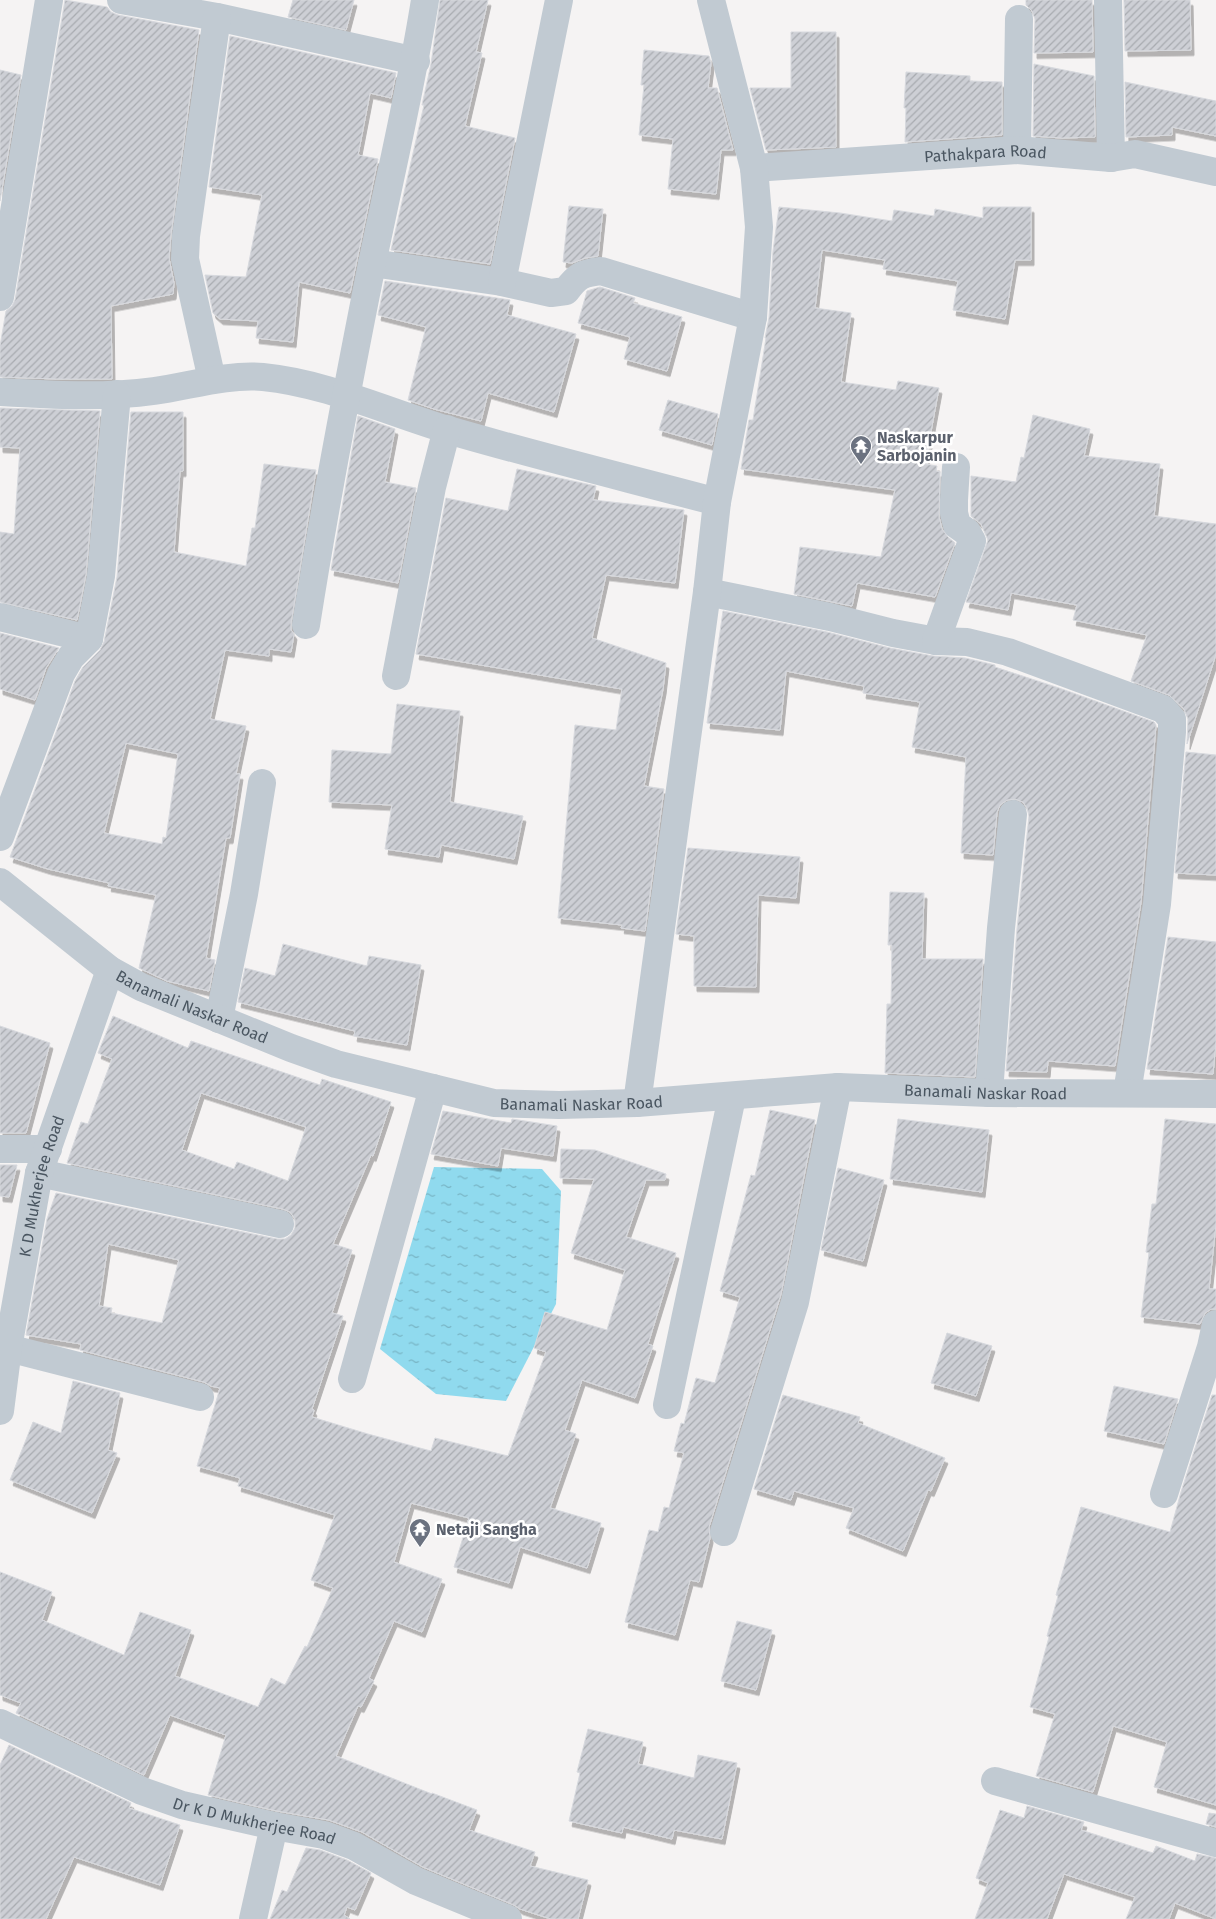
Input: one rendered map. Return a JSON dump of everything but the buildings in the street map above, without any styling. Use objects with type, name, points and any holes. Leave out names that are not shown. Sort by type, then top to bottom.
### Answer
[{"type":"street","points":[[0,297],[49,0]]},
{"type":"street","points":[[121,0],[218,17],[416,61]]},
{"type":"street","points":[[306,626],[321,530],[346,396],[372,263],[416,61],[425,0]]},
{"type":"street","points":[[502,282],[559,0]]},
{"type":"street","points":[[637,1103],[707,592],[717,502],[753,316],[759,227],[754,168],[711,0]]},
{"type":"street","points":[[1108,0],[1111,158]]},
{"type":"street","points":[[212,380],[185,259],[186,236],[218,17]]},
{"type":"street","points":[[1017,150],[1019,19]]},
{"type":"street","name":"Pathakpara Road","points":[[754,168],[1017,150],[1111,158],[1135,154],[1216,172]]},
{"type":"street","points":[[372,263],[502,282],[552,293],[566,291],[574,280],[585,273],[600,271],[753,316]]},
{"type":"street","points":[[0,392],[44,395],[117,394],[154,391],[236,376],[263,377],[311,386],[447,429],[717,502]]},
{"type":"street","points":[[0,837],[60,674],[71,657],[89,639],[101,576],[117,394]]},
{"type":"street","points":[[396,676],[432,487],[447,429]]},
{"type":"street","points":[[936,641],[972,541],[967,532],[957,525],[954,513],[956,466]]},
{"type":"street","points":[[707,592],[830,617],[893,633],[936,641],[967,642],[1008,652],[1163,709],[1172,719],[1156,904],[1127,1093]]},
{"type":"street","points":[[0,616],[89,639]]},
{"type":"street","points":[[219,1019],[244,894],[262,783]]},
{"type":"street","points":[[989,1093],[1001,928],[1013,814]]},
{"type":"street","name":"Banamali Naskar Road","points":[[0,882],[110,970],[141,987],[291,1048],[336,1064],[494,1103],[559,1105],[637,1103],[732,1097],[838,1087],[989,1093],[1216,1094]]},
{"type":"street","name":"K D Mukherjee Road","points":[[0,1411],[8,1348],[44,1161],[110,970]]},
{"type":"street","points":[[724,1532],[795,1302],[838,1087]]},
{"type":"street","points":[[352,1379],[433,1088]]},
{"type":"street","points":[[667,1405],[732,1097]]},
{"type":"street","points":[[0,1149],[280,1224]]},
{"type":"street","points":[[1164,1494],[1214,1340]]},
{"type":"street","points":[[8,1348],[200,1397]]},
{"type":"street","name":"Dr K D Mukherjee Road","points":[[0,1723],[142,1791],[182,1805],[274,1826],[324,1834],[354,1846],[416,1881],[508,1919]]},
{"type":"street","points":[[996,1781],[1216,1844]]},
{"type":"street","points":[[253,1919],[274,1826]]},
{"type":"water","points":[[434,1167],[542,1169],[561,1191],[556,1304],[506,1401],[436,1394],[380,1349]]},
{"type":"place","name":"Naskarpur Sarbojanin","points":[[861,465]]},
{"type":"place","name":"Netaji Sangha","points":[[420,1548]]}]
